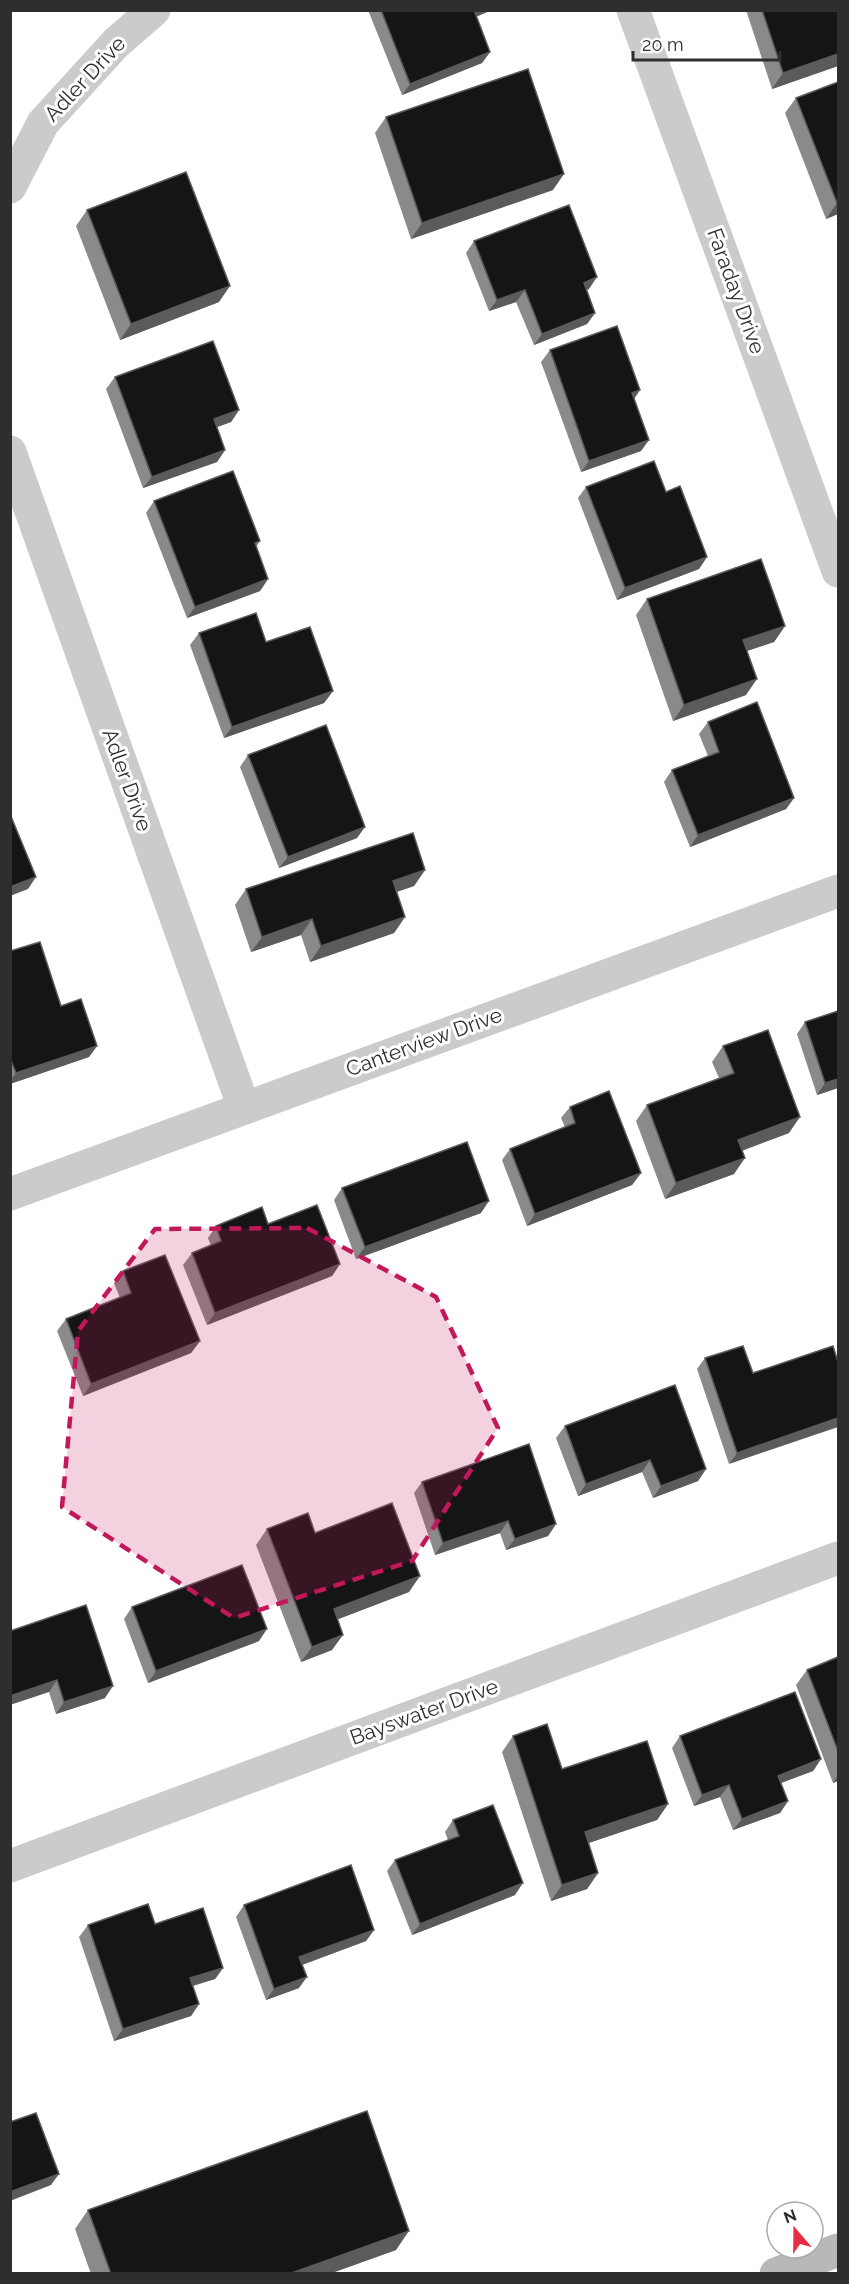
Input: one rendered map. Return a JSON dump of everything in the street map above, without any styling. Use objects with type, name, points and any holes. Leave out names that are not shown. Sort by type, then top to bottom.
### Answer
[{"type":"main road","points":[[776,2274],[838,2250]]},
{"type":"street","name":"Adler Drive","points":[[10,187],[43,123],[116,43],[154,10]]},
{"type":"street","name":"Faraday Drive","points":[[633,10],[838,571]]},
{"type":"street","name":"Adler Drive","points":[[10,452],[244,1108]]},
{"type":"street","name":"Canterview Drive","points":[[10,1194],[838,891]]},
{"type":"street","name":"Bayswater Drive","points":[[10,1866],[838,1558]]},
{"type":"highlighted area","points":[[307,1228],[436,1297],[498,1428],[412,1561],[234,1618],[62,1507],[78,1331],[155,1229]]},
{"type":"building","points":[[381,10],[474,10],[490,52],[410,84]]},
{"type":"building","points":[[762,10],[838,10],[838,54],[783,73]]},
{"type":"building","points":[[528,69],[564,174],[422,223],[386,117]]},
{"type":"building","points":[[838,82],[838,203],[837,203],[796,98]]},
{"type":"building","points":[[186,172],[230,286],[131,324],[87,210]]},
{"type":"building","points":[[569,205],[597,277],[584,283],[595,313],[542,334],[525,290],[497,300],[474,241]]},
{"type":"building","points":[[617,326],[640,390],[632,393],[649,440],[589,461],[550,350]]},
{"type":"building","points":[[213,341],[239,410],[214,419],[225,450],[152,477],[115,377]]},
{"type":"building","points":[[654,461],[666,492],[680,486],[707,557],[625,588],[586,487]]},
{"type":"building","points":[[233,471],[260,541],[255,543],[268,579],[195,607],[154,501]]},
{"type":"building","points":[[761,559],[785,626],[743,640],[757,679],[684,705],[647,599]]},
{"type":"building","points":[[256,613],[266,642],[310,627],[333,691],[232,727],[199,633]]},
{"type":"building","points":[[757,702],[794,798],[698,835],[672,770],[719,752],[708,722]]},
{"type":"building","points":[[326,725],[365,827],[288,857],[248,755]]},
{"type":"building","points":[[10,814],[36,877],[10,887]]},
{"type":"building","points":[[413,833],[425,870],[393,881],[405,917],[321,946],[312,919],[262,937],[246,889]]},
{"type":"building","points":[[40,942],[61,1006],[81,999],[97,1046],[16,1073],[10,1058],[10,951]]},
{"type":"building","points":[[838,1011],[838,1079],[825,1083],[805,1022]]},
{"type":"building","points":[[768,1030],[800,1117],[738,1140],[745,1158],[676,1183],[647,1105],[734,1073],[723,1046]]},
{"type":"building","points":[[609,1091],[641,1173],[535,1214],[510,1149],[575,1123],[570,1107]]},
{"type":"building","points":[[467,1142],[489,1201],[365,1247],[342,1188]]},
{"type":"building","points":[[317,1205],[340,1264],[215,1313],[192,1253],[221,1241],[216,1226],[262,1207],[268,1224]]},
{"type":"building","points":[[165,1255],[200,1341],[91,1384],[66,1319],[131,1293],[123,1271]]},
{"type":"building","points":[[743,1346],[753,1373],[833,1346],[838,1362],[838,1418],[737,1453],[705,1358]]},
{"type":"building","points":[[675,1385],[706,1469],[661,1486],[650,1460],[586,1484],[565,1426]]},
{"type":"building","points":[[529,1444],[556,1524],[515,1539],[508,1521],[443,1543],[422,1482]]},
{"type":"building","points":[[392,1503],[420,1576],[334,1609],[343,1635],[312,1647],[267,1529],[308,1513],[315,1533]]},
{"type":"building","points":[[242,1565],[267,1629],[156,1671],[132,1607]]},
{"type":"building","points":[[86,1605],[113,1686],[64,1702],[57,1680],[10,1696],[10,1631]]},
{"type":"building","points":[[838,1657],[838,1751],[807,1670]]},
{"type":"building","points":[[795,1692],[821,1759],[778,1776],[788,1801],[742,1819],[729,1785],[702,1795],[680,1736]]},
{"type":"building","points":[[547,1724],[562,1769],[647,1741],[668,1804],[585,1832],[598,1873],[562,1885],[513,1736]]},
{"type":"building","points":[[493,1805],[523,1883],[420,1924],[395,1860],[459,1836],[453,1820]]},
{"type":"building","points":[[351,1865],[374,1930],[299,1957],[307,1977],[274,1989],[244,1905]]},
{"type":"building","points":[[148,1904],[155,1924],[203,1908],[223,1968],[190,1978],[199,2004],[123,2029],[88,1925]]},
{"type":"building","points":[[367,2111],[409,2231],[289,2274],[111,2274],[88,2210]]},
{"type":"building","points":[[36,2113],[59,2174],[10,2192],[10,2122]]}]
